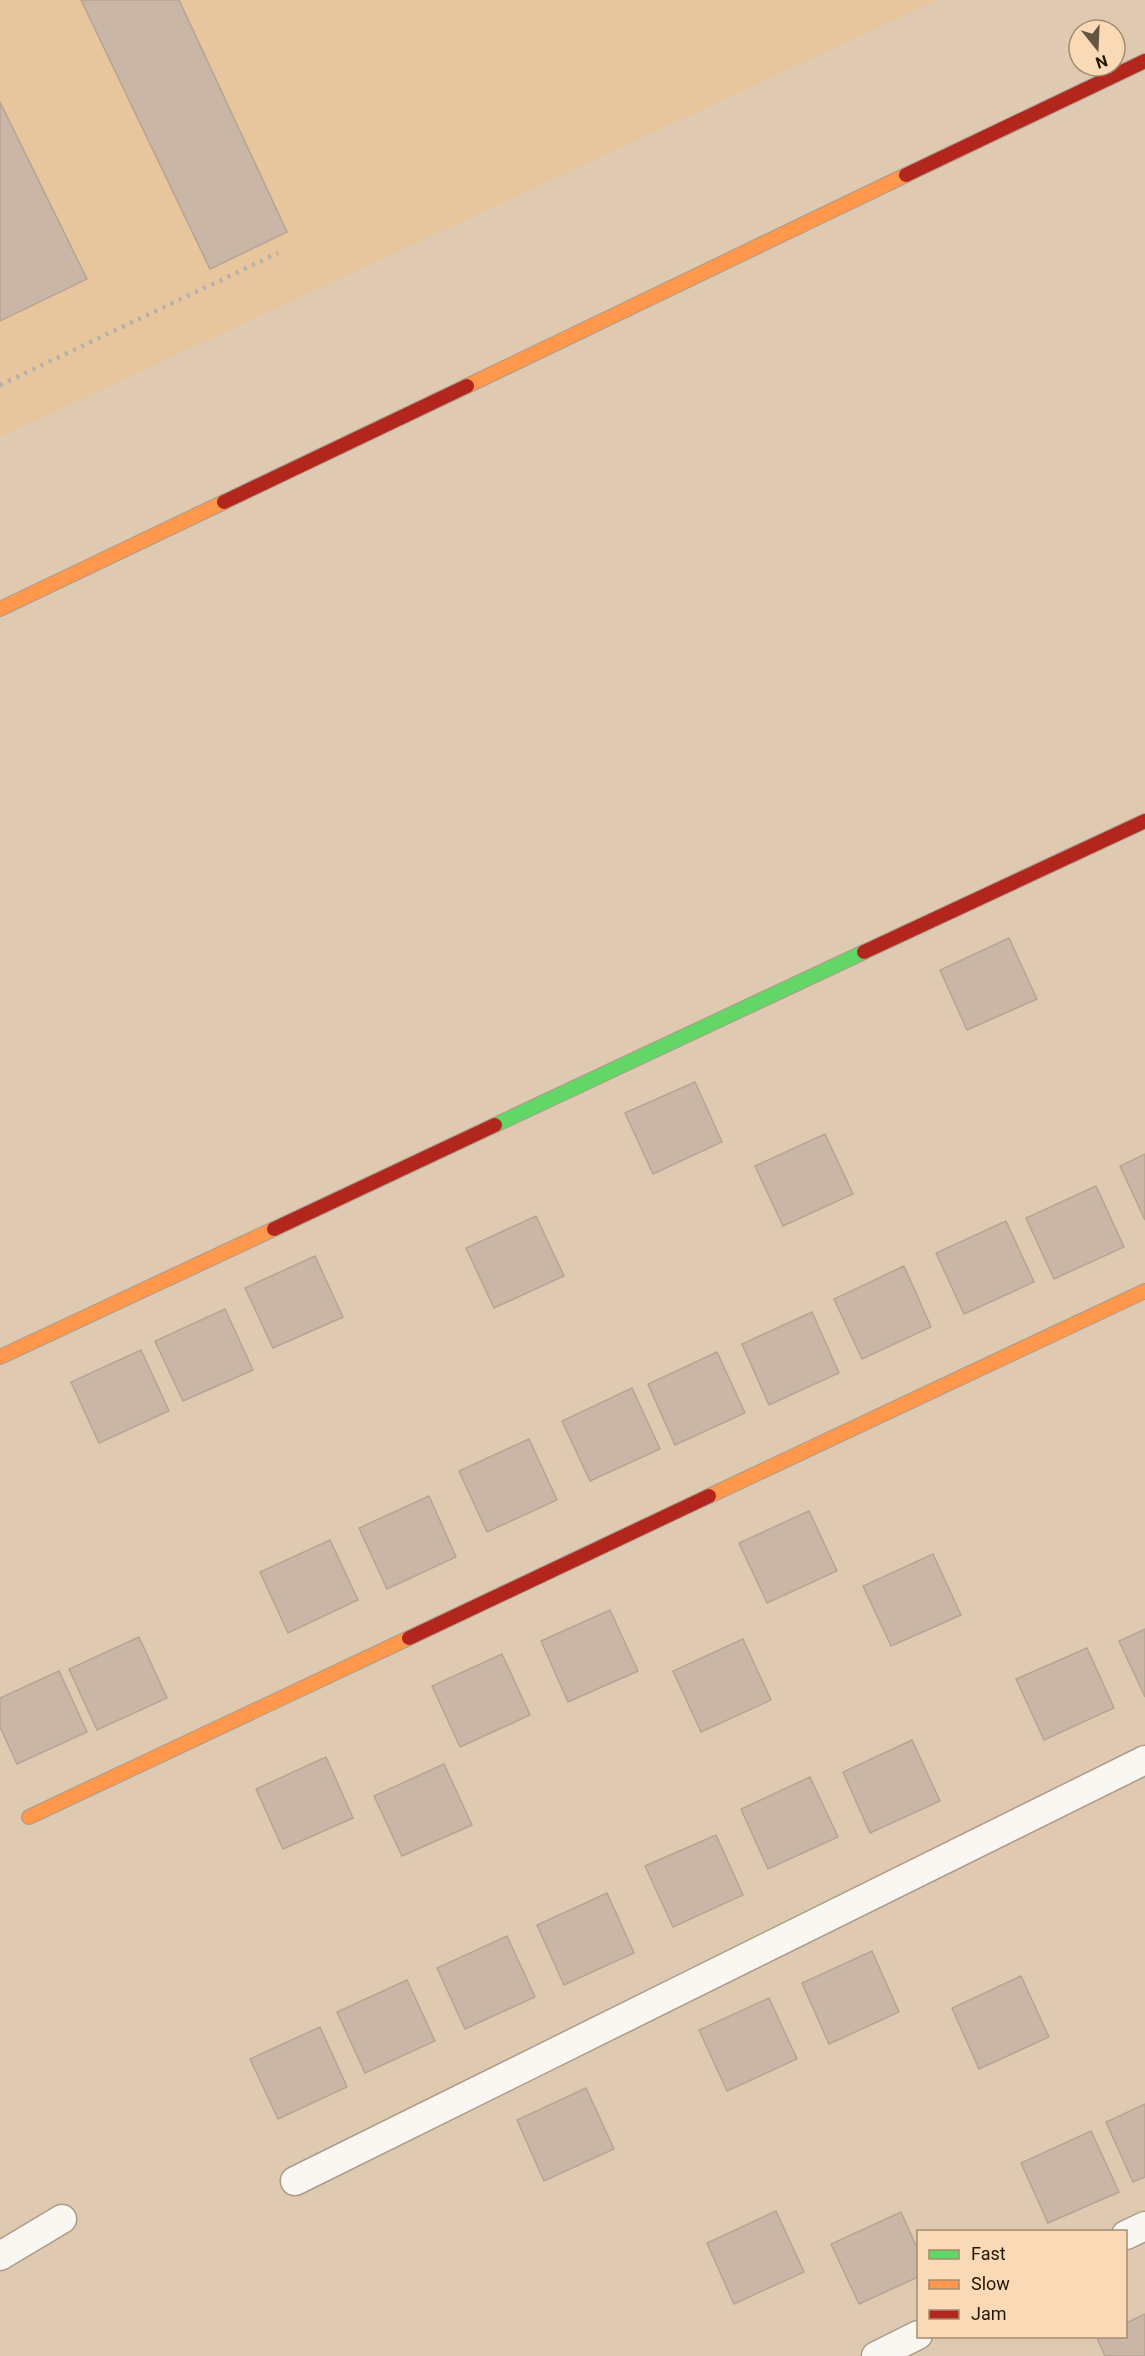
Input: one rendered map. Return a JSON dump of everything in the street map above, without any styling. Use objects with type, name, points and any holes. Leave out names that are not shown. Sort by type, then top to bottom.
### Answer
[{"type":"street","points":[[0,609],[1145,61]]},
{"type":"street","points":[[0,1357],[1145,820]]},
{"type":"street","points":[[29,1817],[1145,1291]]},
{"type":"street","points":[[295,2181],[1145,1760]]},
{"type":"street","points":[[0,2256],[62,2219]]},
{"type":"street","points":[[1127,2234],[1145,2226]]},
{"type":"street","points":[[876,2356],[917,2336]]},
{"type":"shaded area","points":[[0,0],[937,0],[0,437]]},
{"type":"building","points":[[81,0],[179,0],[287,232],[210,269]]},
{"type":"building","points":[[0,102],[87,279],[0,321]]},
{"type":"building","points":[[1009,938],[1037,999],[967,1030],[940,970]]},
{"type":"building","points":[[695,1082],[722,1142],[653,1174],[625,1113]]},
{"type":"building","points":[[825,1134],[853,1194],[783,1226],[755,1166]]},
{"type":"building","points":[[1145,1154],[1145,1220],[1120,1166]]},
{"type":"building","points":[[1096,1186],[1124,1247],[1054,1279],[1026,1218]]},
{"type":"building","points":[[536,1216],[564,1276],[494,1308],[466,1248]]},
{"type":"building","points":[[1006,1221],[1034,1282],[964,1314],[936,1253]]},
{"type":"building","points":[[315,1256],[343,1317],[273,1348],[245,1288]]},
{"type":"building","points":[[904,1266],[931,1327],[862,1359],[834,1299]]},
{"type":"building","points":[[225,1309],[253,1370],[183,1401],[155,1341]]},
{"type":"building","points":[[812,1312],[839,1373],[769,1405],[742,1344]]},
{"type":"building","points":[[141,1350],[169,1411],[99,1443],[71,1382]]},
{"type":"building","points":[[717,1352],[745,1413],[675,1445],[648,1384]]},
{"type":"building","points":[[632,1388],[660,1449],[590,1481],[562,1421]]},
{"type":"building","points":[[529,1439],[557,1500],[487,1532],[459,1471]]},
{"type":"building","points":[[429,1496],[456,1557],[387,1589],[359,1528]]},
{"type":"building","points":[[809,1511],[837,1571],[767,1603],[739,1543]]},
{"type":"building","points":[[330,1540],[358,1600],[288,1633],[260,1572]]},
{"type":"building","points":[[933,1554],[961,1615],[891,1646],[863,1586]]},
{"type":"building","points":[[610,1610],[638,1671],[568,1702],[541,1641]]},
{"type":"building","points":[[1145,1629],[1145,1697],[1119,1641]]},
{"type":"building","points":[[139,1637],[167,1698],[97,1730],[69,1669]]},
{"type":"building","points":[[743,1639],[771,1700],[701,1732],[673,1671]]},
{"type":"building","points":[[1087,1648],[1114,1708],[1044,1740],[1016,1679]]},
{"type":"building","points":[[502,1654],[530,1715],[460,1747],[432,1686]]},
{"type":"building","points":[[59,1671],[87,1732],[17,1764],[0,1727],[0,1698]]},
{"type":"building","points":[[912,1740],[940,1801],[870,1833],[843,1772]]},
{"type":"building","points":[[326,1757],[353,1818],[283,1849],[256,1789]]},
{"type":"building","points":[[444,1764],[472,1825],[402,1856],[374,1796]]},
{"type":"building","points":[[810,1777],[838,1837],[768,1869],[741,1809]]},
{"type":"building","points":[[716,1835],[743,1895],[673,1927],[645,1866]]},
{"type":"building","points":[[607,1893],[634,1953],[564,1985],[537,1925]]},
{"type":"building","points":[[507,1936],[535,1997],[465,2029],[437,1968]]},
{"type":"building","points":[[872,1951],[899,2012],[829,2044],[802,1983]]},
{"type":"building","points":[[1021,1976],[1049,2037],[979,2069],[952,2008]]},
{"type":"building","points":[[407,1980],[435,2041],[365,2073],[337,2012]]},
{"type":"building","points":[[769,1998],[797,2059],[727,2091],[699,2030]]},
{"type":"building","points":[[320,2027],[347,2087],[278,2119],[250,2059]]},
{"type":"building","points":[[586,2088],[614,2149],[544,2181],[517,2120]]},
{"type":"building","points":[[1145,2104],[1145,2177],[1133,2182],[1106,2122]]},
{"type":"building","points":[[1091,2131],[1119,2192],[1048,2223],[1021,2163]]},
{"type":"building","points":[[776,2211],[804,2272],[734,2304],[707,2243]]},
{"type":"building","points":[[901,2212],[917,2248],[917,2277],[859,2304],[831,2244]]},
{"type":"building","points":[[1145,2314],[1145,2356],[1105,2356],[1097,2338],[1127,2338],[1127,2323]]},
{"type":"railway","points":[[0,385],[278,253]]},
{"type":"traffic: fast","points":[[495,1125],[864,952]]},
{"type":"traffic: slow","points":[[467,386],[906,175]]},
{"type":"traffic: slow","points":[[0,609],[224,502]]},
{"type":"traffic: slow","points":[[0,1357],[274,1229]]},
{"type":"traffic: slow","points":[[709,1496],[1145,1291]]},
{"type":"traffic: slow","points":[[29,1817],[409,1638]]},
{"type":"traffic: jam","points":[[906,175],[1145,61]]},
{"type":"traffic: jam","points":[[224,502],[467,386]]},
{"type":"traffic: jam","points":[[864,952],[1145,821]]},
{"type":"traffic: jam","points":[[274,1229],[495,1125]]},
{"type":"traffic: jam","points":[[409,1638],[709,1496]]}]
